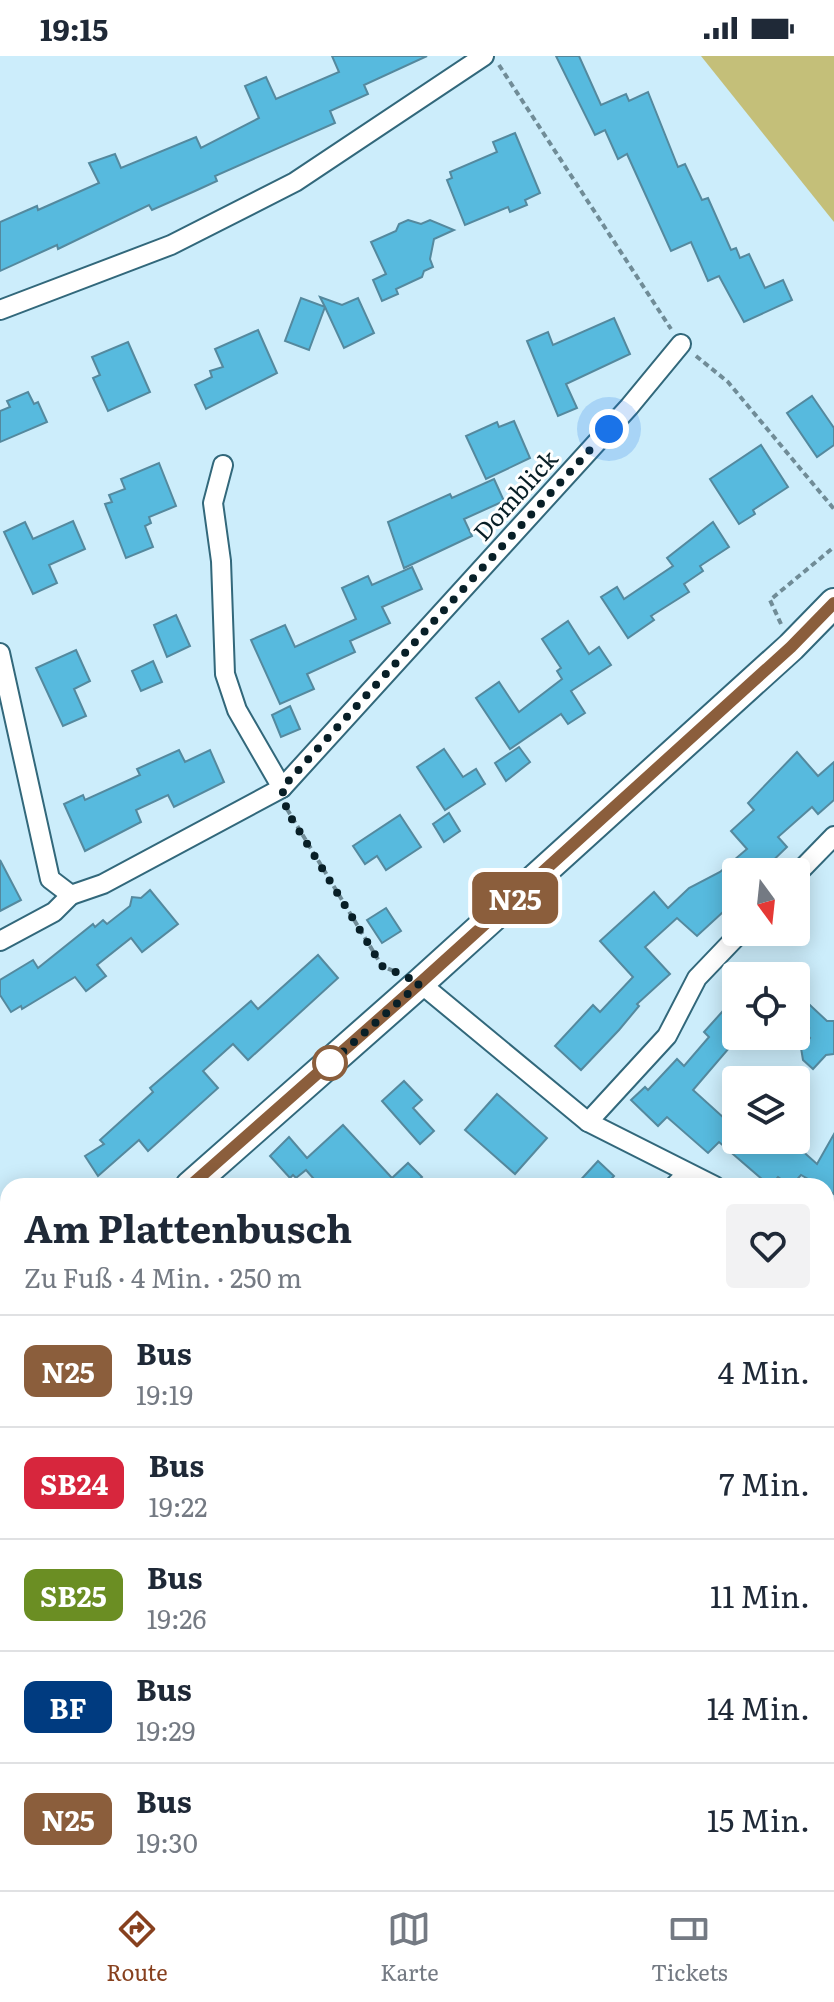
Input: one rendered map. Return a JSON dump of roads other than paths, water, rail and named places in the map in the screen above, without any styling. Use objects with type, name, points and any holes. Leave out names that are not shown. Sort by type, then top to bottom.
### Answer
[{"type":"main road","points":[[199,1178],[420,983],[791,647],[834,603]]},
{"type":"street","points":[[0,310],[171,245],[295,182],[484,56]]},
{"type":"street","name":"Domblick","points":[[0,941],[54,912],[71,895],[103,884],[282,788],[608,430],[681,344]]},
{"type":"street","points":[[223,465],[213,503],[221,561],[225,674],[237,710],[282,788]]},
{"type":"street","points":[[0,653],[50,879],[71,895]]},
{"type":"street","points":[[810,861],[834,836]]},
{"type":"street","points":[[588,1122],[667,1036],[697,978],[728,946]]},
{"type":"street","points":[[420,983],[588,1122],[698,1178]]},
{"type":"lane","points":[[676,1178],[683,1171]]}]
